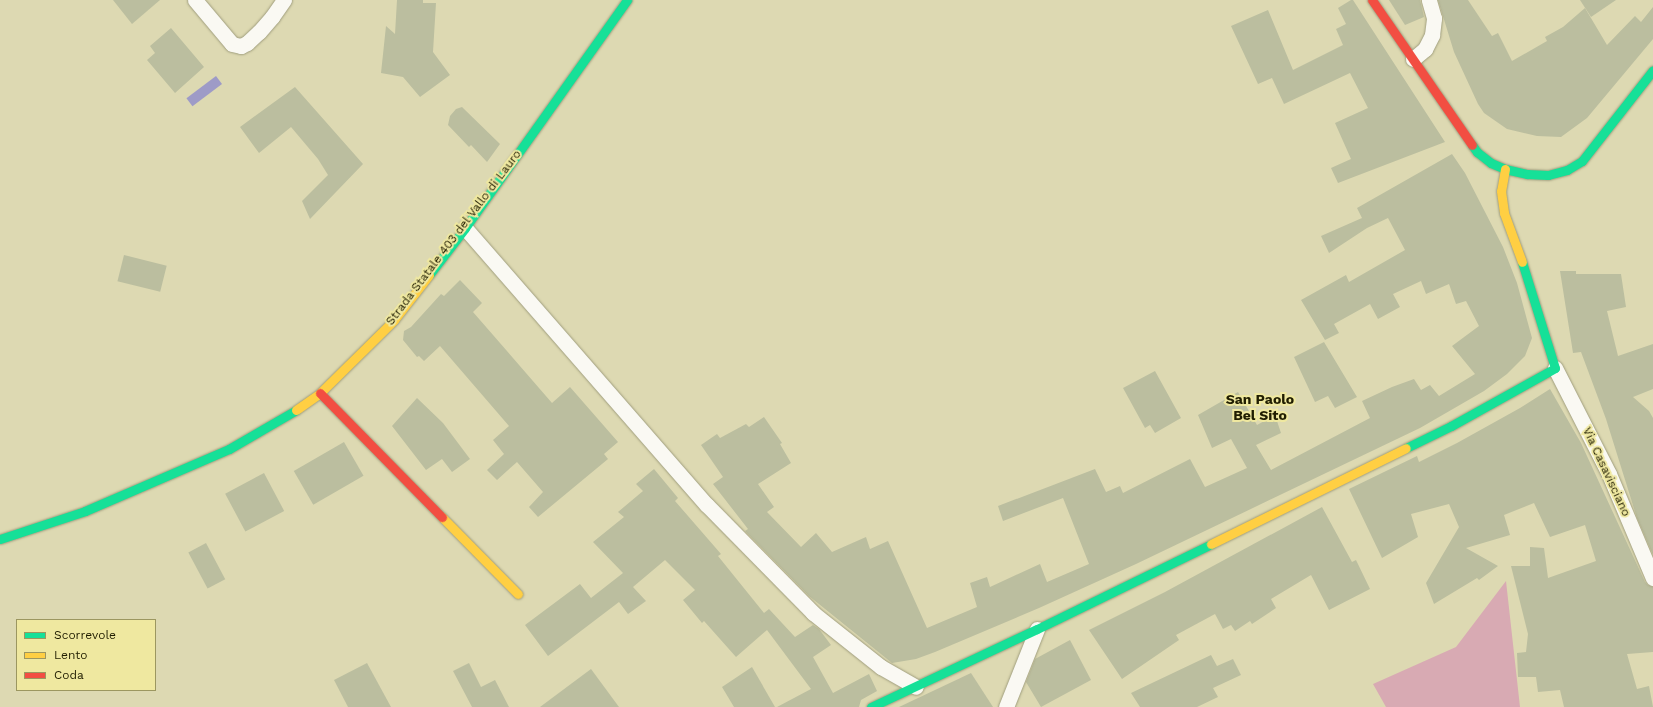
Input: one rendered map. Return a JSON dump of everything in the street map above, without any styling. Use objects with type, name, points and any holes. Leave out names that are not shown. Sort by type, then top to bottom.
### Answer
[{"type":"main road","name":"Strada Statale 403 del Vallo di Lauro","points":[[0,539],[85,511],[229,449],[282,419],[320,393],[394,320],[465,228],[627,0]]},
{"type":"main road","points":[[1372,0],[1477,152],[1490,163],[1505,169],[1527,174],[1548,175],[1567,170],[1582,161],[1653,70]]},
{"type":"main road","points":[[871,707],[1036,630],[1451,426],[1555,368],[1528,279],[1504,213],[1500,191],[1505,169]]},
{"type":"main road","points":[[320,393],[518,594]]},
{"type":"street","points":[[195,0],[232,44],[241,46],[247,43],[259,32],[284,0]]},
{"type":"street","points":[[1413,59],[1425,49],[1432,35],[1434,18],[1429,0]]},
{"type":"street","points":[[465,228],[707,505],[813,613],[880,666],[916,687]]},
{"type":"street","name":"Via Casavisciano","points":[[1555,368],[1609,474],[1653,578]]},
{"type":"street","points":[[1006,707],[1036,630]]},
{"type":"shaded area","points":[[216,76],[222,84],[192,106],[186,98]]},
{"type":"shaded area","points":[[1506,581],[1520,707],[1386,707],[1373,684],[1456,647]]},
{"type":"building","points":[[113,0],[160,0],[132,24]]},
{"type":"building","points":[[397,0],[423,0],[423,3],[436,3],[433,52],[450,75],[420,97],[403,77],[381,73],[386,26],[395,34]]},
{"type":"building","points":[[1353,0],[1445,142],[1338,183],[1331,168],[1351,159],[1335,123],[1368,108],[1350,73],[1284,104],[1272,78],[1258,84],[1231,26],[1268,10],[1293,70],[1343,45],[1336,29],[1346,24],[1338,8]]},
{"type":"building","points":[[1389,0],[1420,0],[1424,17],[1405,25]]},
{"type":"building","points":[[1438,0],[1468,0],[1492,36],[1498,33],[1512,61],[1547,41],[1545,37],[1563,27],[1585,8],[1607,45],[1635,16],[1641,22],[1653,7],[1653,39],[1587,118],[1561,137],[1537,136],[1507,129],[1484,113],[1478,104],[1454,52]]},
{"type":"building","points":[[1580,0],[1616,0],[1591,17]]},
{"type":"building","points":[[171,28],[204,67],[175,93],[147,60],[155,53],[150,46]]},
{"type":"building","points":[[295,87],[363,164],[310,219],[302,201],[328,175],[318,159],[291,127],[259,153],[240,127]]},
{"type":"building","points":[[462,107],[500,144],[487,162],[471,145],[469,147],[448,125],[450,116],[456,109]]},
{"type":"building","points":[[1452,154],[1465,173],[1503,247],[1517,283],[1532,338],[1525,356],[1507,374],[1484,391],[1420,428],[1136,564],[1039,608],[935,652],[916,659],[892,663],[809,596],[745,531],[748,529],[713,484],[723,477],[701,445],[717,434],[720,438],[746,424],[749,427],[764,417],[782,443],[780,444],[791,463],[758,484],[774,507],[767,512],[801,547],[816,533],[832,552],[866,537],[870,549],[888,541],[927,628],[977,607],[970,583],[987,577],[990,587],[1040,564],[1047,582],[1089,564],[1063,498],[1003,521],[998,506],[1095,469],[1106,492],[1120,486],[1123,493],[1190,459],[1205,487],[1247,468],[1231,439],[1212,448],[1198,415],[1238,392],[1257,425],[1275,415],[1281,433],[1256,445],[1271,470],[1370,418],[1362,401],[1392,387],[1414,379],[1421,390],[1430,385],[1439,396],[1475,374],[1452,346],[1479,326],[1466,301],[1456,304],[1449,284],[1426,294],[1421,281],[1393,294],[1400,307],[1378,319],[1370,304],[1334,324],[1339,333],[1325,340],[1301,300],[1346,275],[1349,282],[1405,250],[1388,218],[1367,228],[1329,253],[1321,236],[1362,218],[1357,208]]},
{"type":"building","points":[[124,255],[167,266],[160,292],[117,281]]},
{"type":"building","points":[[1560,271],[1576,271],[1576,274],[1621,274],[1626,307],[1607,311],[1618,356],[1653,344],[1653,389],[1633,397],[1649,411],[1653,418],[1653,555],[1637,518],[1606,419],[1581,352],[1573,353]]},
{"type":"building","points":[[460,280],[482,303],[473,312],[552,403],[570,387],[618,442],[604,454],[608,459],[538,517],[529,507],[543,492],[517,462],[497,480],[487,470],[504,454],[493,440],[509,426],[440,346],[424,361],[419,356],[417,357],[403,340],[404,331],[411,327],[441,294],[444,296]]},
{"type":"building","points":[[1324,342],[1357,397],[1335,408],[1328,396],[1315,402],[1294,357]]},
{"type":"building","points":[[1155,371],[1181,418],[1155,433],[1150,425],[1145,428],[1123,388]]},
{"type":"building","points":[[1550,389],[1581,443],[1645,582],[1653,587],[1653,652],[1627,654],[1637,689],[1649,686],[1653,707],[1564,707],[1560,690],[1538,692],[1536,677],[1518,677],[1517,653],[1526,652],[1528,634],[1511,566],[1530,566],[1530,547],[1544,548],[1548,578],[1596,561],[1585,525],[1550,537],[1534,503],[1504,515],[1510,535],[1466,548],[1498,566],[1479,580],[1477,578],[1434,604],[1426,583],[1459,527],[1449,504],[1411,514],[1418,537],[1382,558],[1349,489],[1417,456],[1419,462],[1520,408]]},
{"type":"building","points":[[417,398],[443,423],[470,459],[452,472],[442,459],[426,470],[392,426]]},
{"type":"building","points":[[344,442],[364,476],[313,505],[294,471]]},
{"type":"building","points":[[654,469],[678,498],[675,501],[721,554],[718,556],[764,613],[769,609],[795,637],[813,625],[819,629],[831,645],[813,657],[833,693],[869,674],[877,691],[861,700],[859,707],[777,707],[811,689],[767,630],[736,657],[704,621],[702,623],[683,600],[695,590],[665,560],[633,587],[646,601],[628,614],[619,602],[548,656],[525,625],[580,584],[591,598],[623,573],[593,542],[624,517],[618,512],[643,491],[636,484]]},
{"type":"building","points":[[264,473],[284,511],[245,532],[225,494]]},
{"type":"building","points":[[1322,507],[1352,562],[1356,560],[1370,589],[1329,610],[1311,575],[1271,599],[1276,608],[1252,624],[1250,621],[1235,631],[1231,625],[1223,629],[1215,614],[1176,635],[1179,640],[1122,679],[1089,630],[1165,592]]},
{"type":"building","points":[[206,543],[225,579],[208,589],[188,552]]},
{"type":"building","points":[[1070,640],[1091,680],[1041,707],[1026,682],[1035,659]]},
{"type":"building","points":[[1211,655],[1217,666],[1233,659],[1241,675],[1213,688],[1218,697],[1197,707],[1140,707],[1131,693]]},
{"type":"building","points":[[367,663],[391,707],[348,707],[334,680]]},
{"type":"building","points":[[469,663],[481,687],[495,680],[509,707],[472,707],[453,671]]},
{"type":"building","points":[[752,667],[775,707],[734,707],[722,687]]},
{"type":"building","points":[[591,669],[619,707],[540,707]]},
{"type":"building","points":[[971,673],[993,707],[899,707]]},
{"type":"traffic: fast","points":[[429,275],[465,228],[627,0]]},
{"type":"traffic: fast","points":[[1472,145],[1477,152],[1491,163],[1505,169],[1527,174],[1548,175],[1567,170],[1582,161],[1653,70]]},
{"type":"traffic: fast","points":[[1406,448],[1451,426],[1555,368],[1522,262]]},
{"type":"traffic: fast","points":[[0,539],[85,511],[229,449],[296,410]]},
{"type":"traffic: fast","points":[[871,707],[1037,629],[1211,544]]},
{"type":"traffic: slow","points":[[1505,169],[1501,191],[1504,213],[1522,262]]},
{"type":"traffic: slow","points":[[296,410],[320,393],[394,320],[429,275]]},
{"type":"traffic: slow","points":[[1211,544],[1406,448]]},
{"type":"traffic: slow","points":[[442,517],[518,594]]},
{"type":"traffic: jam","points":[[1372,0],[1472,145]]},
{"type":"traffic: jam","points":[[320,393],[442,517]]},
{"type":"district","name":"San Paolo Bel Sito","points":[[1260,408]]}]
